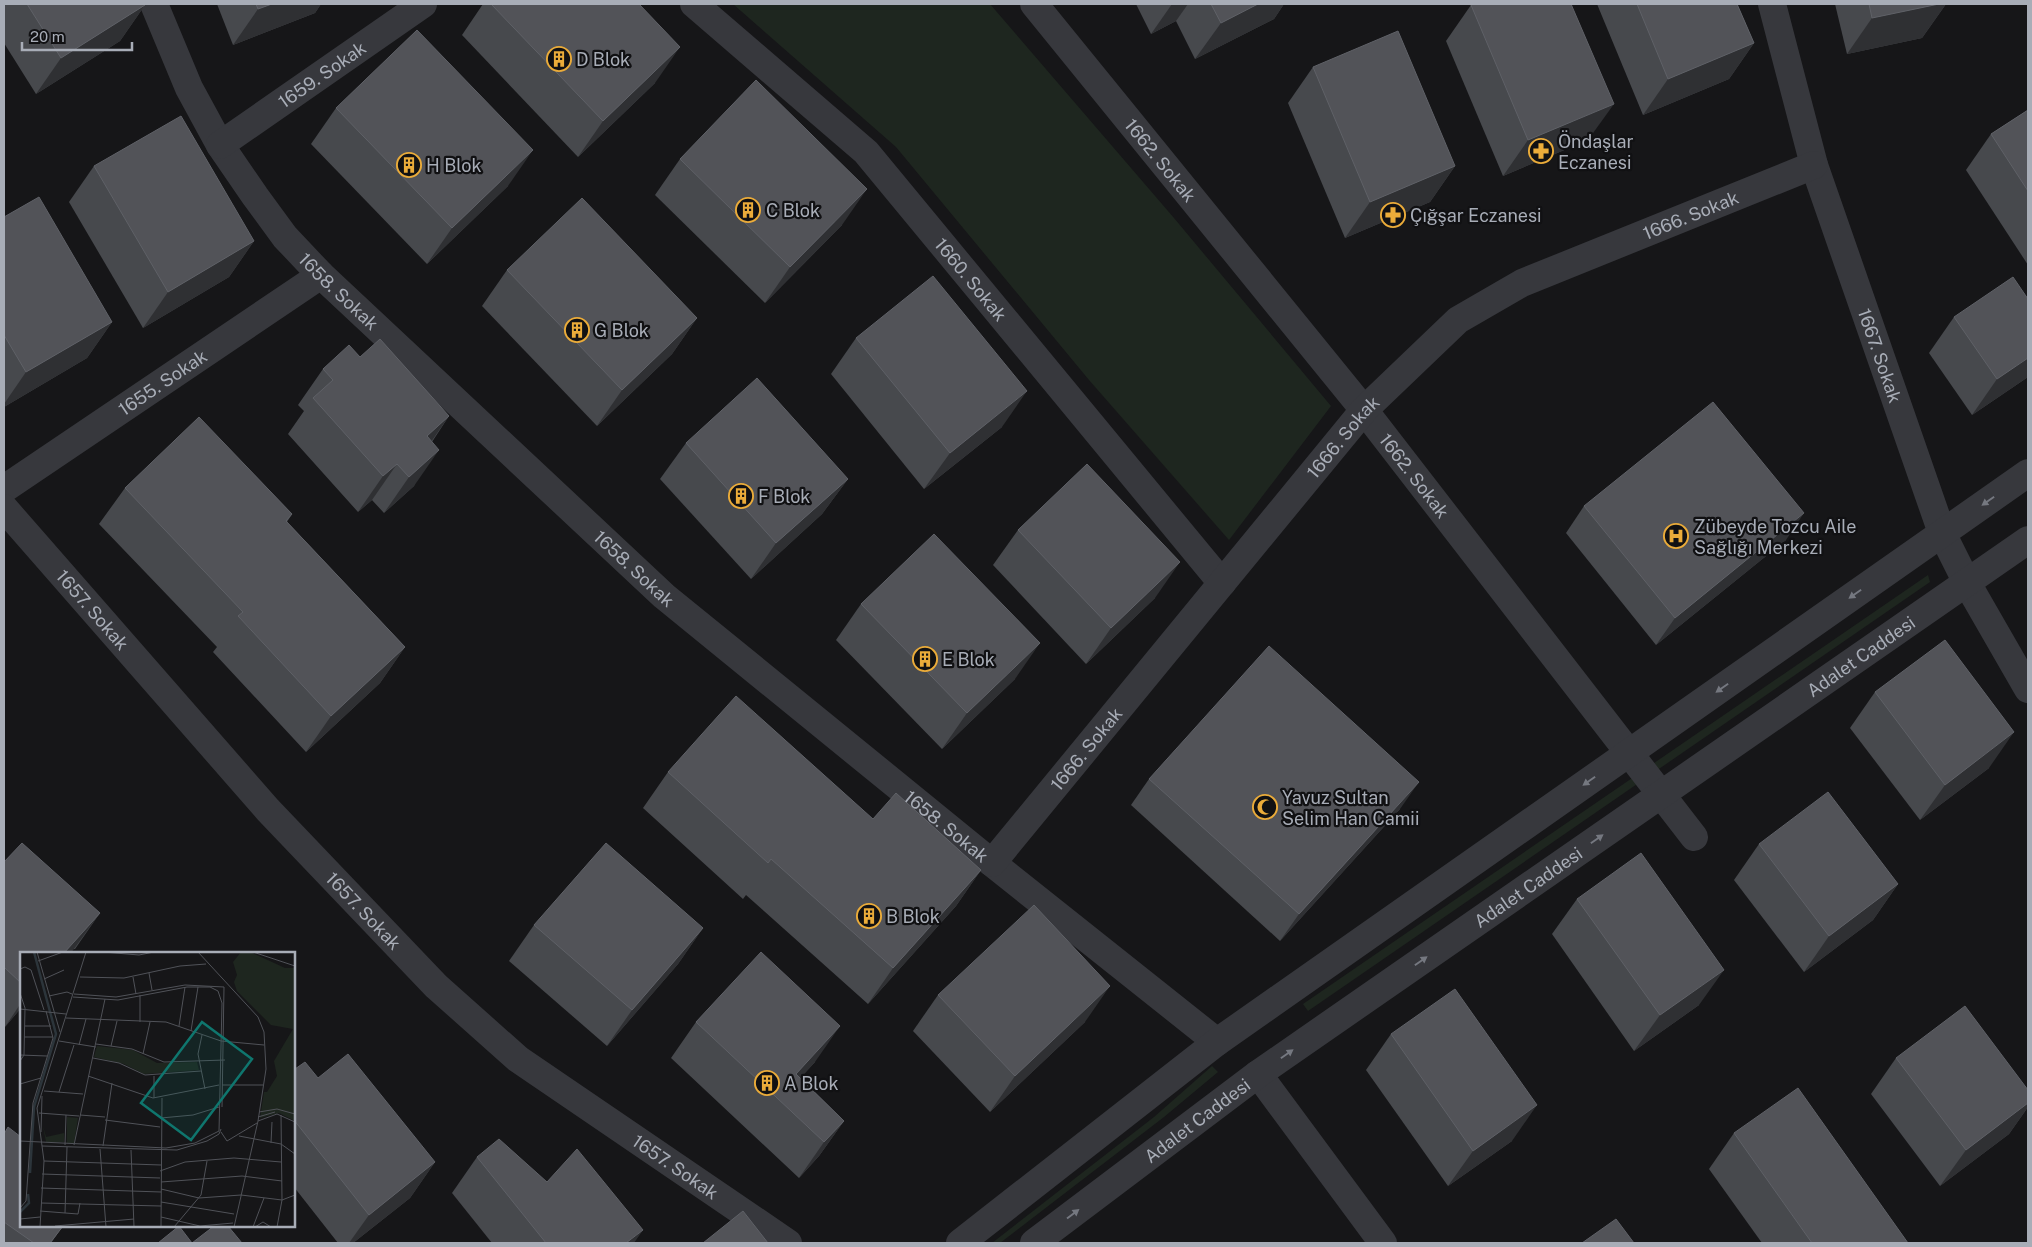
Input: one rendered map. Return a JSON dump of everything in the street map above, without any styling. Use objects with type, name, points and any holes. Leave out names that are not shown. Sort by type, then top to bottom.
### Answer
[{"type":"street","name":"1658. Sokak","points":[[154,4],[190,88],[220,145],[286,237],[321,275],[664,596],[992,864],[1217,1042]]},
{"type":"street","name":"1659. Sokak","points":[[220,145],[423,4]]},
{"type":"street","name":"1660. Sokak","points":[[694,4],[866,152],[1222,583]]},
{"type":"street","name":"1662. Sokak","points":[[1034,4],[1364,410],[1694,837]]},
{"type":"street","name":"1667. Sokak","points":[[1772,4],[1814,165],[1942,533],[1966,582],[2028,689]]},
{"type":"street","name":"1666. Sokak","points":[[992,864],[1364,410],[1458,320],[1522,283],[1814,165]]},
{"type":"street","name":"1655. Sokak","points":[[4,489],[321,275]]},
{"type":"street","points":[[960,1243],[1217,1042],[2028,473]]},
{"type":"street","name":"1657. Sokak","points":[[4,508],[268,810],[436,986],[518,1059],[788,1243]]},
{"type":"street","name":"Adalet Caddesi","points":[[1034,1243],[1258,1074],[2028,540]]},
{"type":"street","points":[[1258,1074],[1383,1243]]},
{"type":"shaded area","points":[[733,4],[990,4],[1174,218],[1331,406],[1229,540],[1089,380],[896,147]]},
{"type":"shaded area","points":[[1928,575],[1930,582],[1308,1011],[1303,1004]]},
{"type":"shaded area","points":[[1212,1066],[1218,1072],[1164,1117],[1000,1243],[992,1243],[1154,1117]]},
{"type":"building","points":[[27,4],[144,4],[145,5],[61,58]]},
{"type":"building","points":[[256,4],[272,4],[258,9]]},
{"type":"building","points":[[491,4],[639,4],[680,47],[603,121]]},
{"type":"building","points":[[1211,4],[1258,4],[1221,23]]},
{"type":"building","points":[[1571,4],[1614,104],[1528,140],[1471,5]]},
{"type":"building","points":[[1637,4],[1737,4],[1754,43],[1668,79]]},
{"type":"building","points":[[1869,4],[1939,4],[1872,18]]},
{"type":"building","points":[[417,30],[533,150],[452,228],[336,108]]},
{"type":"building","points":[[1398,31],[1455,166],[1370,202],[1313,67]]},
{"type":"building","points":[[756,80],[867,189],[790,267],[680,159]]},
{"type":"building","points":[[2028,110],[2028,191],[1991,134]]},
{"type":"building","points":[[181,116],[254,241],[168,292],[94,166]]},
{"type":"building","points":[[39,197],[112,322],[26,372],[4,335],[4,217]]},
{"type":"building","points":[[582,198],[697,318],[622,390],[507,270]]},
{"type":"building","points":[[933,276],[1027,391],[950,453],[856,338]]},
{"type":"building","points":[[2013,277],[2028,299],[2028,358],[1997,379],[1954,317]]},
{"type":"building","points":[[380,339],[449,416],[427,436],[439,450],[409,477],[397,464],[383,476],[313,398],[333,380],[323,369],[349,345],[360,357]]},
{"type":"building","points":[[757,378],[848,479],[776,543],[686,443]]},
{"type":"building","name":"Zübeyde Tozcu Aile Sağlığı Merkezi","points":[[1713,402],[1804,513],[1675,618],[1584,506]]},
{"type":"building","points":[[199,417],[292,514],[286,521],[405,647],[331,716],[238,616],[243,612],[125,488]]},
{"type":"building","points":[[1087,464],[1180,562],[1111,628],[1018,530]]},
{"type":"building","points":[[934,534],[1040,643],[967,713],[861,604]]},
{"type":"building","points":[[1945,640],[2014,732],[1945,785],[1875,692]]},
{"type":"building","name":"Yavuz Sultan Selim Han Camii","points":[[1269,646],[1419,782],[1299,914],[1149,779]]},
{"type":"building","points":[[736,696],[873,819],[896,793],[981,870],[893,968],[771,859],[768,863],[668,772]]},
{"type":"building","points":[[1828,792],[1898,884],[1829,936],[1759,844]]},
{"type":"building","points":[[22,843],[100,913],[65,952],[20,952],[20,982],[4,967],[4,862]]},
{"type":"building","points":[[606,843],[703,928],[632,1010],[534,925]]},
{"type":"building","points":[[1641,853],[1724,970],[1660,1015],[1577,899]]},
{"type":"building","points":[[1034,905],[1110,986],[1015,1076],[938,995]]},
{"type":"building","points":[[761,952],[840,1026],[796,1074],[844,1121],[824,1142],[696,1022]]},
{"type":"building","points":[[1455,989],[1537,1105],[1473,1151],[1391,1034]]},
{"type":"building","points":[[1965,1006],[2028,1090],[2028,1103],[1966,1150],[1896,1058]]},
{"type":"building","points":[[348,1054],[435,1162],[369,1215],[295,1121],[295,1069],[305,1062],[318,1078]]},
{"type":"building","points":[[1798,1088],[1908,1243],[1812,1243],[1734,1133]]},
{"type":"building","points":[[8,1127],[20,1136],[20,1227],[62,1227],[50,1243],[34,1243],[4,1222],[4,1134]]},
{"type":"building","points":[[499,1139],[547,1182],[577,1149],[643,1230],[626,1243],[546,1243],[477,1157]]},
{"type":"building","points":[[743,1211],[768,1243],[703,1243]]},
{"type":"building","points":[[1616,1219],[1634,1243],[1582,1243]]},
{"type":"building","points":[[180,1227],[192,1243],[158,1243]]},
{"type":"building","points":[[213,1227],[229,1227],[242,1243],[192,1243]]},
{"type":"place","name":"D Blok","points":[[559,59]]},
{"type":"place","name":"Öndaşlar Eczanesi","points":[[1541,151]]},
{"type":"place","name":"H Blok","points":[[409,165]]},
{"type":"place","name":"C Blok","points":[[748,210]]},
{"type":"place","name":"Çığşar Eczanesi","points":[[1393,215]]},
{"type":"place","name":"G Blok","points":[[577,330]]},
{"type":"place","name":"F Blok","points":[[741,496]]},
{"type":"place","name":"Zübeyde Tozcu Aile Sağlığı Merkezi","points":[[1676,536]]},
{"type":"place","name":"E Blok","points":[[925,659]]},
{"type":"place","name":"Yavuz Sultan Selim Han Camii","points":[[1265,807]]},
{"type":"place","name":"B Blok","points":[[869,916]]},
{"type":"place","name":"A Blok","points":[[767,1083]]}]
